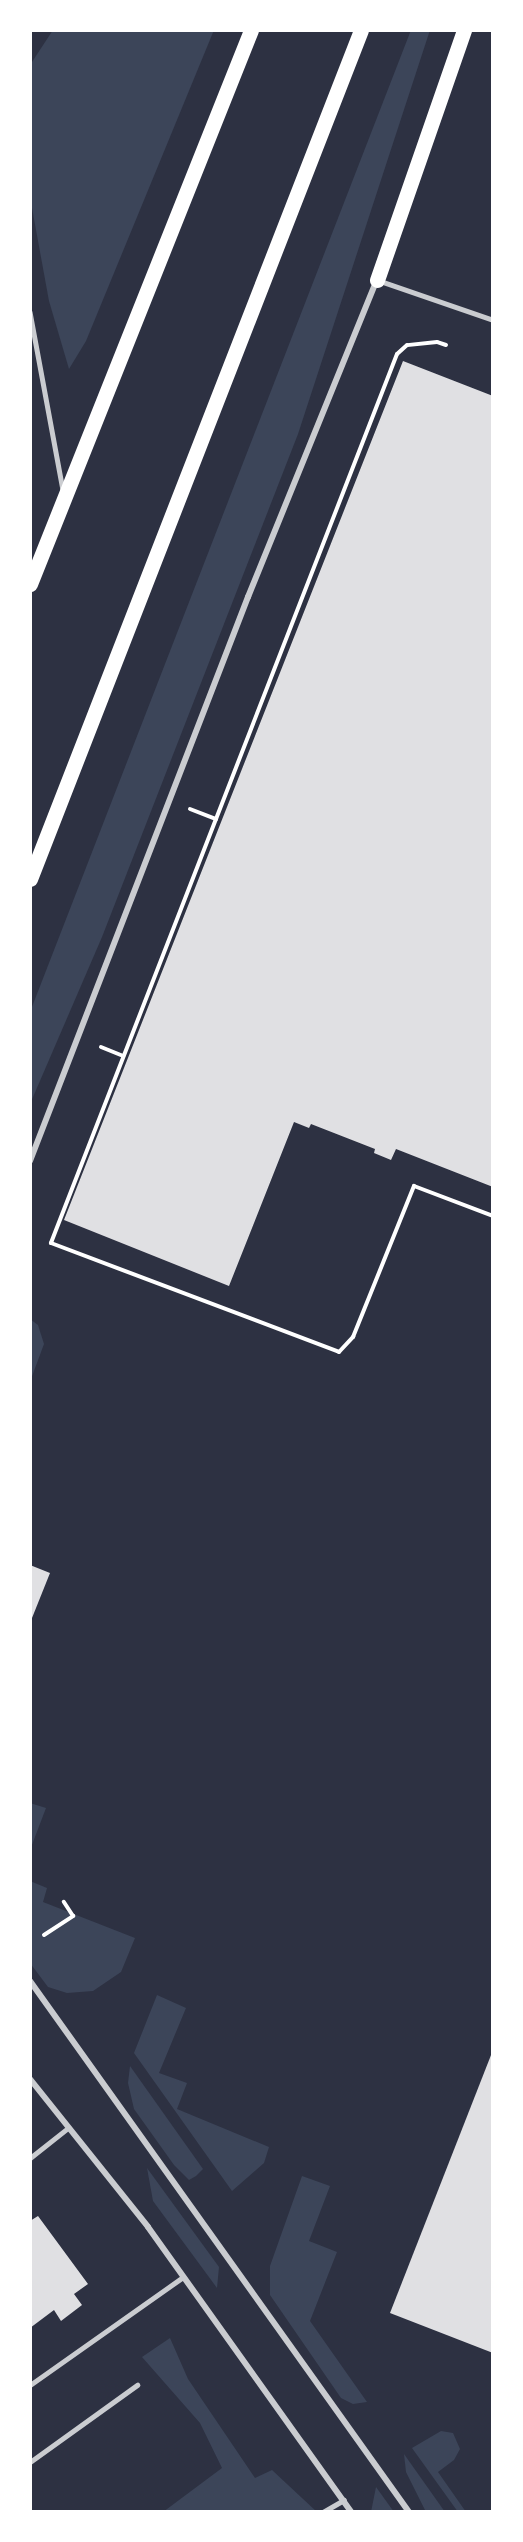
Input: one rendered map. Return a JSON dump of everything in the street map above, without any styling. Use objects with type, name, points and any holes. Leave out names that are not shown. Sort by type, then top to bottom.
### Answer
[{"type":"main road","points":[[30,584],[251,30]]},
{"type":"main road","points":[[30,879],[361,30]]},
{"type":"main road","points":[[377,280],[464,30]]},
{"type":"street","points":[[30,1161],[248,597],[377,280]]},
{"type":"street","points":[[30,1981],[409,2512]]},
{"type":"street","points":[[30,2079],[183,2277],[351,2512]]},
{"type":"lane","points":[[377,280],[493,320]]},
{"type":"lane","points":[[30,312],[64,495]]},
{"type":"lane","points":[[30,2158],[68,2128]]},
{"type":"lane","points":[[30,2385],[183,2277]]},
{"type":"lane","points":[[30,2462],[137,2385]]},
{"type":"lane","points":[[323,2512],[344,2500]]},
{"type":"path","points":[[446,345],[437,342],[407,345],[397,354],[51,1243],[339,1352],[353,1337],[414,1186],[493,1216]]},
{"type":"path","points":[[44,1935],[73,1916],[64,1902]]},
{"type":"shaded area","points":[[53,30],[214,30],[86,341],[69,369],[49,301],[30,197],[30,65]]},
{"type":"shaded area","points":[[411,30],[430,30],[298,434],[102,937],[30,1104],[30,1012]]},
{"type":"shaded area","points":[[30,1319],[38,1325],[44,1344],[31,1379]]},
{"type":"shaded area","points":[[30,1803],[46,1808],[30,1850]]},
{"type":"shaded area","points":[[30,1881],[47,1888],[43,1902],[135,1938],[121,1972],[93,1991],[67,1993],[48,1987],[30,1963]]},
{"type":"shaded area","points":[[157,1995],[186,2008],[159,2073],[187,2083],[177,2109],[269,2147],[264,2163],[232,2191],[134,2053]]},
{"type":"shaded area","points":[[130,2066],[203,2169],[189,2180],[174,2165],[134,2109],[128,2083]]},
{"type":"shaded area","points":[[147,2168],[219,2267],[217,2288],[153,2201]]},
{"type":"shaded area","points":[[302,2176],[330,2186],[309,2241],[337,2252],[310,2321],[367,2402],[353,2404],[341,2398],[270,2295],[270,2266]]},
{"type":"shaded area","points":[[170,2338],[188,2379],[255,2478],[272,2470],[317,2512],[163,2512],[222,2468],[200,2423],[142,2357]]},
{"type":"shaded area","points":[[441,2431],[453,2433],[460,2449],[454,2460],[438,2472],[466,2512],[458,2512],[412,2448]]},
{"type":"shaded area","points":[[404,2454],[445,2512],[425,2510],[406,2472]]},
{"type":"shaded area","points":[[376,2487],[394,2512],[371,2512]]},
{"type":"building","points":[[403,361],[493,396],[493,1187],[396,1149],[391,1160],[374,1153],[375,1149],[311,1124],[309,1128],[294,1122],[229,1286],[64,1220]]},
{"type":"building","points":[[30,1565],[50,1573],[30,1623]]},
{"type":"building","points":[[493,2050],[493,2353],[390,2313]]},
{"type":"building","points":[[38,2216],[88,2284],[74,2294],[82,2305],[61,2321],[54,2310],[30,2328],[30,2221]]}]
